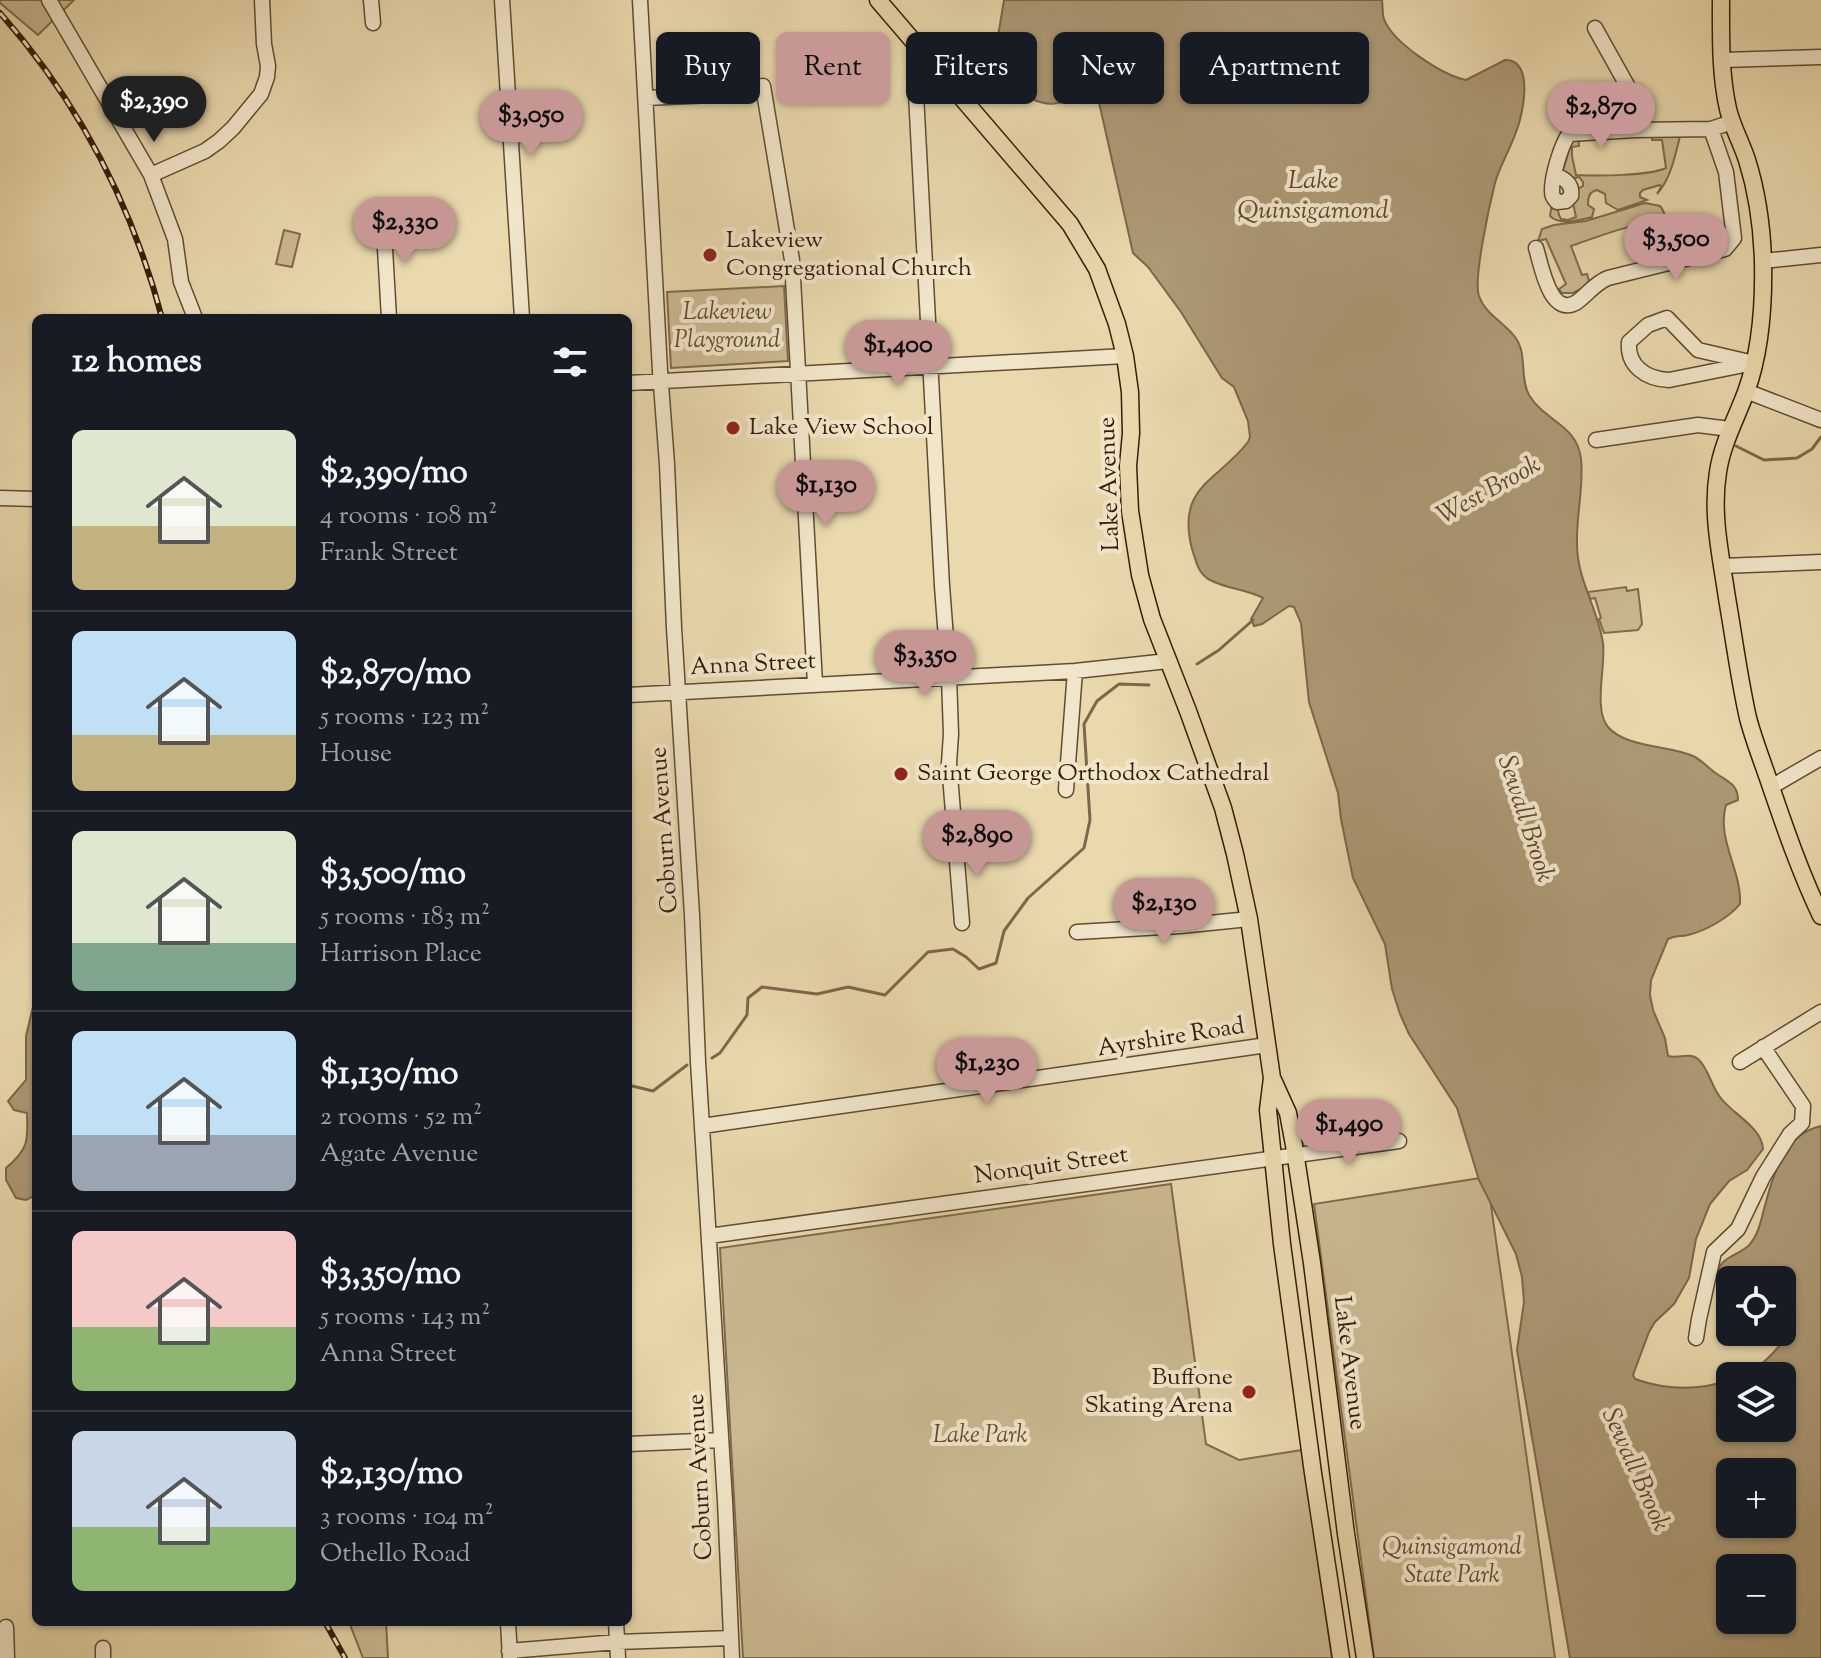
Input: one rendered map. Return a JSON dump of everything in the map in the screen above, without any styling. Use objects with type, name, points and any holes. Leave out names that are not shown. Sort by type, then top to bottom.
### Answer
[{"type":"main road","name":"Lake Avenue","points":[[878,0],[906,32]]},
{"type":"main road","points":[[1721,0],[1726,93],[1732,122],[1753,180],[1763,261],[1754,363],[1720,461],[1716,527],[1748,717],[1784,827],[1814,885],[1821,916]]},
{"type":"main road","name":"Lake Avenue","points":[[968,104],[1060,210],[1080,238],[1102,282],[1125,356],[1131,401],[1128,466],[1134,543],[1146,599],[1223,808],[1249,919],[1272,1078],[1268,1110],[1282,1244],[1341,1658]]},
{"type":"main road","name":"Lake Avenue","points":[[1272,1078],[1288,1113],[1295,1156],[1365,1658]]},
{"type":"street","points":[[49,0],[151,175],[175,239],[181,282],[193,314]]},
{"type":"street","points":[[151,175],[205,151],[219,141],[261,94],[268,66],[262,0]]},
{"type":"street","points":[[371,0],[373,23]]},
{"type":"street","points":[[502,0],[522,314]]},
{"type":"street","name":"Coburn Avenue","points":[[640,0],[732,1658]]},
{"type":"street","points":[[1595,28],[1633,96],[1635,130]]},
{"type":"street","points":[[1723,60],[1821,57]]},
{"type":"street","points":[[646,98],[712,95],[763,86],[792,260],[815,684]]},
{"type":"street","points":[[917,104],[949,677],[949,763],[962,923]]},
{"type":"street","points":[[1555,175],[1562,147],[1569,134],[1711,129],[1732,122]]},
{"type":"street","points":[[1536,248],[1549,292],[1566,305],[1576,302],[1608,278],[1725,249],[1734,238],[1732,213],[1724,161],[1711,129]]},
{"type":"street","points":[[383,214],[389,314]]},
{"type":"street","points":[[1763,261],[1821,255]]},
{"type":"street","points":[[1667,318],[1698,350],[1754,363],[1664,380],[1641,371],[1632,363],[1628,355],[1629,342],[1648,325],[1667,318]]},
{"type":"street","points":[[632,383],[1125,356]]},
{"type":"street","points":[[1746,391],[1821,420]]},
{"type":"street","points":[[1596,440],[1698,425],[1730,429]]},
{"type":"street","points":[[0,498],[32,499]]},
{"type":"street","points":[[1722,566],[1821,562]]},
{"type":"street","name":"Anna Street","points":[[632,695],[1075,671],[1168,661]]},
{"type":"street","points":[[1066,790],[1075,671]]},
{"type":"street","points":[[1771,787],[1821,758]]},
{"type":"street","points":[[1077,932],[1249,919]]},
{"type":"street","points":[[1740,1062],[1821,1012]]},
{"type":"street","name":"Ayrshire Road","points":[[702,1126],[1267,1045]]},
{"type":"street","points":[[1696,1338],[1714,1252],[1738,1229],[1763,1177],[1790,1134],[1802,1123],[1803,1106],[1763,1047]]},
{"type":"street","name":"Nonquit Street","points":[[709,1236],[1399,1141]]},
{"type":"street","points":[[632,1444],[721,1440]]},
{"type":"street","points":[[508,1626],[509,1654],[617,1642],[731,1638]]},
{"type":"street","points":[[616,1626],[618,1658]]},
{"type":"street","points":[[6,1627],[7,1658]]},
{"type":"green space","points":[[0,0],[74,0],[38,35]]},
{"type":"green space","points":[[1652,132],[1681,133],[1670,173],[1657,194],[1660,185],[1640,193],[1640,197],[1647,200],[1618,210],[1606,203],[1605,194],[1597,190],[1588,200],[1588,205],[1594,209],[1592,217],[1564,222],[1550,216],[1552,204],[1557,206],[1561,219],[1576,217],[1573,203],[1576,190],[1583,186],[1583,182],[1579,177],[1568,176],[1563,170],[1572,141],[1578,136],[1579,146],[1572,147],[1576,175],[1622,175],[1666,168],[1662,140],[1652,140]]},
{"type":"green space","points":[[1645,203],[1660,206],[1673,233],[1692,253],[1682,253],[1680,245],[1673,248],[1673,257],[1661,258],[1659,253],[1664,251],[1655,225],[1637,225],[1613,231],[1571,246],[1582,275],[1587,274],[1590,284],[1573,293],[1562,293],[1559,289],[1566,284],[1546,239],[1538,241],[1542,229],[1586,221]]},
{"type":"green space","points":[[284,230],[300,234],[292,267],[276,264]]},
{"type":"green space","name":"Lakeview Playground","points":[[784,286],[788,361],[671,368],[667,292]]},
{"type":"green space","points":[[1626,587],[1627,591],[1638,589],[1642,624],[1638,630],[1604,633],[1595,598],[1590,599],[1588,592]]},
{"type":"green space","name":"Quinsigamond State Park","points":[[1487,1177],[1555,1658],[1374,1658],[1314,1204]]},
{"type":"green space","name":"Lake Park","points":[[1171,1184],[1206,1444],[1239,1460],[1302,1450],[1332,1658],[743,1658],[720,1248]]},
{"type":"green space","points":[[351,1626],[386,1626],[388,1658],[363,1658]]},
{"type":"water","name":"Lake Quinsigamond","points":[[1004,0],[1382,0],[1384,19],[1397,38],[1419,57],[1444,72],[1466,80],[1505,60],[1514,62],[1520,68],[1524,78],[1524,101],[1514,139],[1495,183],[1478,274],[1479,296],[1519,344],[1529,395],[1567,430],[1578,447],[1582,470],[1578,557],[1603,643],[1601,710],[1608,727],[1616,734],[1636,743],[1683,752],[1696,758],[1732,784],[1738,795],[1738,800],[1726,805],[1724,830],[1740,892],[1740,904],[1709,927],[1668,939],[1651,980],[1650,995],[1668,1056],[1698,1059],[1720,1097],[1758,1134],[1763,1149],[1747,1170],[1729,1181],[1710,1204],[1696,1239],[1689,1278],[1674,1304],[1649,1332],[1633,1375],[1635,1379],[1647,1383],[1670,1387],[1716,1384],[1716,1442],[1796,1442],[1796,1362],[1763,1362],[1778,1346],[1796,1346],[1796,1266],[1721,1266],[1750,1244],[1755,1236],[1771,1183],[1788,1148],[1797,1138],[1821,1126],[1821,1658],[1570,1658],[1517,1350],[1524,1302],[1522,1277],[1516,1254],[1479,1180],[1457,1108],[1409,1034],[1400,1014],[1392,989],[1385,944],[1353,878],[1338,793],[1309,702],[1301,623],[1294,607],[1289,606],[1254,626],[1251,619],[1263,598],[1206,577],[1198,567],[1192,549],[1190,511],[1195,498],[1202,487],[1248,442],[1248,421],[1234,387],[1222,378],[1181,312],[1148,267],[1133,253],[1099,104],[1164,104],[1164,32],[1053,32],[1053,104],[1038,101],[1037,32],[999,32]]},
{"type":"water","points":[[32,1011],[32,1197],[26,1200],[16,1198],[6,1180],[6,1168],[26,1144],[27,1113],[14,1110],[8,1101],[26,1080],[26,1036]]},
{"type":"waterway","name":"West Brook","points":[[1736,446],[1764,460],[1797,458],[1812,449],[1821,437]]},
{"type":"waterway","points":[[1197,664],[1219,650],[1253,620]]},
{"type":"waterway","points":[[712,1058],[720,1053],[747,1015],[748,998],[762,987],[817,994],[848,987],[885,995],[928,952],[953,949],[979,969],[996,963],[1004,931],[1028,898],[1084,848],[1090,820],[1084,724],[1097,701],[1119,684],[1149,685]]},
{"type":"waterway","points":[[632,1086],[653,1091],[687,1065]]},
{"type":"railway","points":[[0,13],[54,82],[99,156],[135,235],[161,314]]},
{"type":"railway","points":[[327,1626],[345,1658]]},
{"type":"place","name":"Lakeview Congregational Church","points":[[710,255]]},
{"type":"place","name":"Lake View School","points":[[733,428]]},
{"type":"place","name":"Saint George Orthodox Cathedral","points":[[901,774]]},
{"type":"place","name":"Buffone Skating Arena","points":[[1249,1392]]},
{"type":"water label","name":"Sewall Brook","points":[[1525,819]]},
{"type":"water label","name":"Sewall Brook","points":[[1635,1470]]}]
